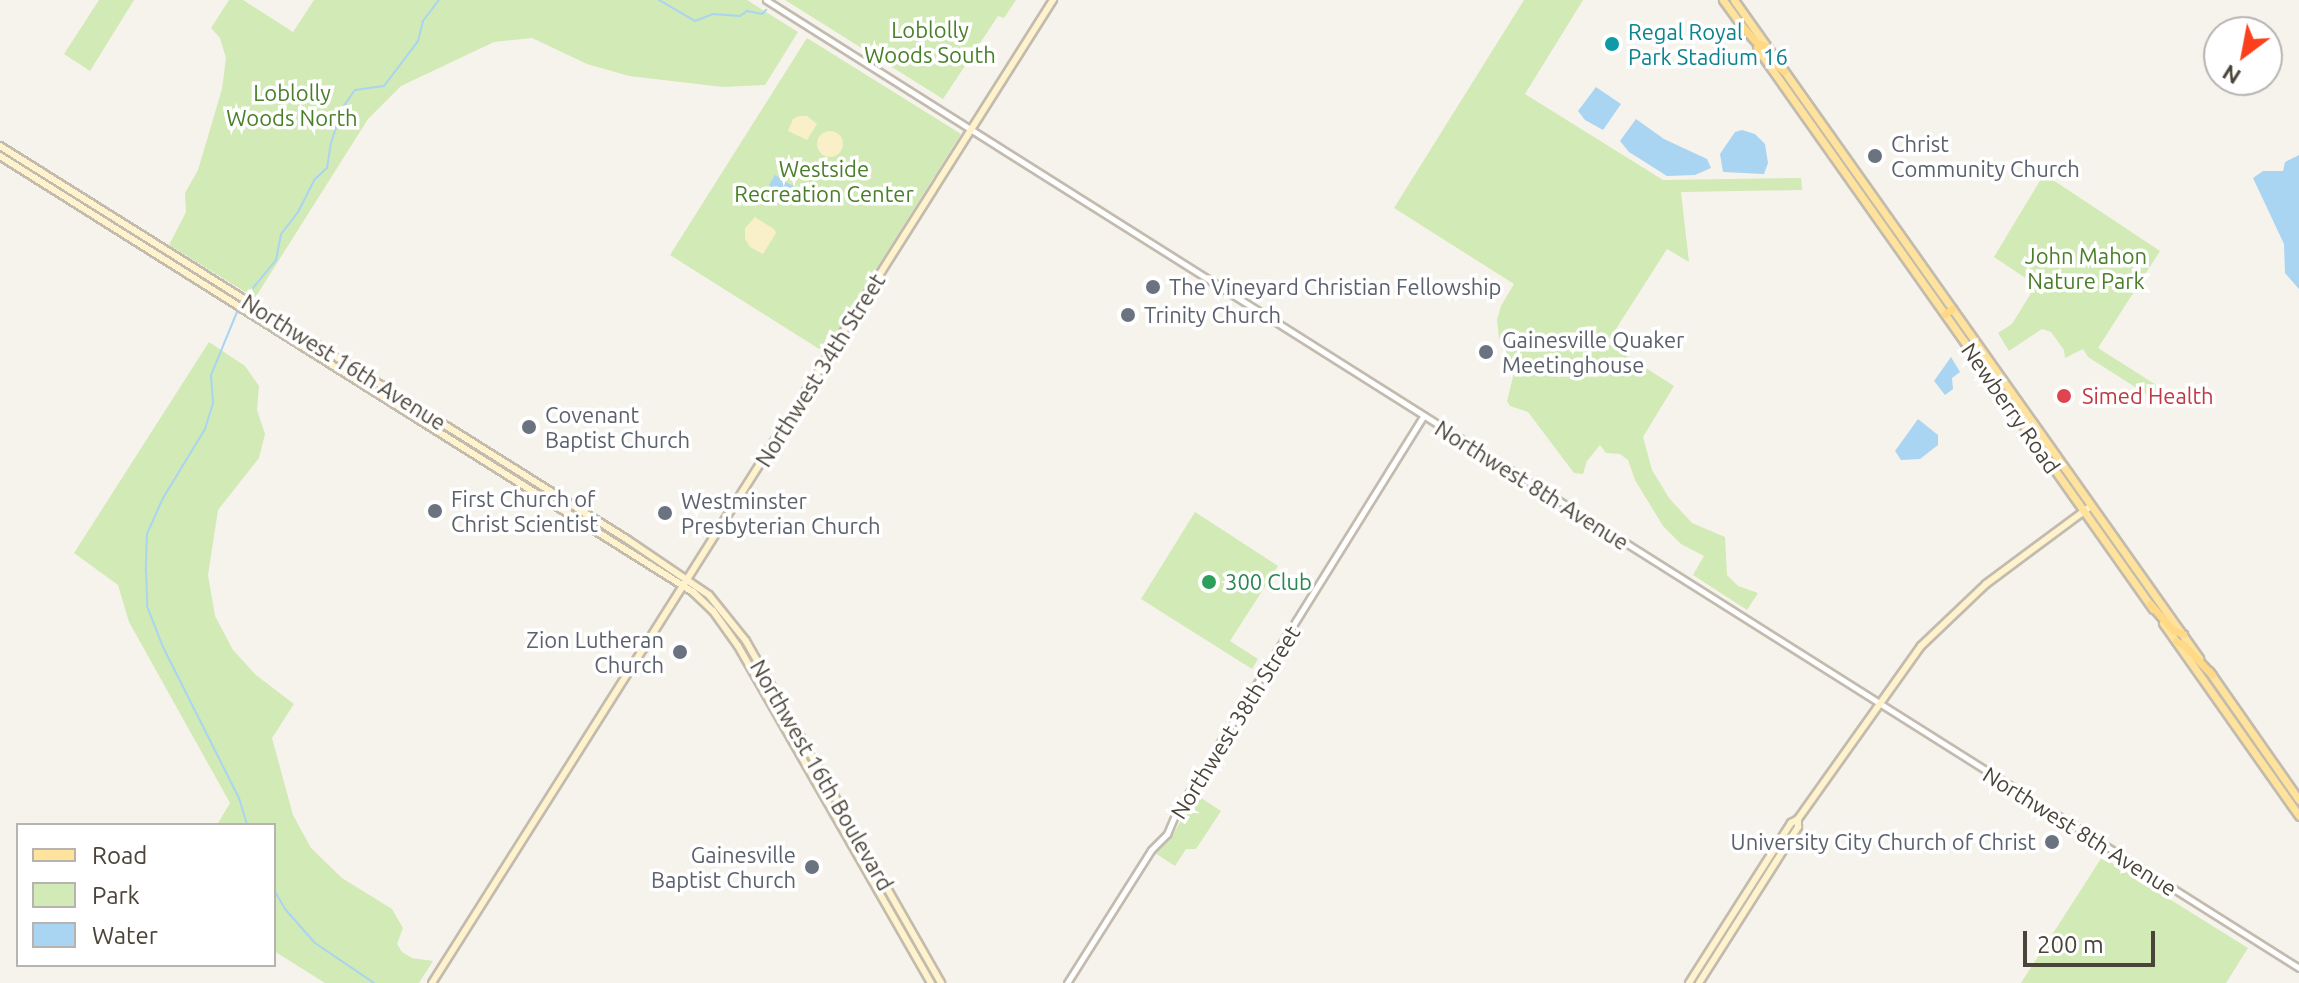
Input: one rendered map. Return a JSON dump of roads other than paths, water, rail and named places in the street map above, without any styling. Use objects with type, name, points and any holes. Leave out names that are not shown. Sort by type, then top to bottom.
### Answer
[{"type":"highway","points":[[1740,24],[1758,44],[1766,46]]},
{"type":"highway","points":[[1757,47],[1784,71]]},
{"type":"highway","points":[[2150,604],[2173,630],[2183,634]]},
{"type":"highway","points":[[2176,641],[2184,645],[2212,675]]},
{"type":"main road","name":"Northwest 34th Street","points":[[432,983],[1053,0]]},
{"type":"main road","name":"Newberry Road","points":[[1723,0],[2088,509],[2183,634],[2299,800]]},
{"type":"main road","name":"Newberry Road","points":[[1734,0],[1948,312]]},
{"type":"main road","name":"Northwest 16th Avenue","points":[[1,152],[686,581]]},
{"type":"main road","name":"Newberry Road","points":[[2088,509],[2150,604],[2299,816]]},
{"type":"main road","points":[[1689,983],[1699,978],[1791,823],[1798,819],[1921,646],[1963,603],[2088,509]]},
{"type":"main road","name":"Northwest 16th Boulevard","points":[[686,581],[731,634],[931,983]]},
{"type":"main road","name":"Northwest 16th Boulevard","points":[[686,581],[720,606],[746,641],[941,983]]},
{"type":"street","name":"Northwest 8th Avenue","points":[[766,0],[2299,968]]},
{"type":"street","name":"Northwest 38th Street","points":[[1067,983],[1151,850],[1167,834],[1175,815],[1423,416]]},
{"type":"water","points":[[1596,87],[1621,104],[1603,130],[1585,120],[1578,111]]},
{"type":"water","points":[[1636,119],[1664,139],[1707,159],[1711,168],[1695,175],[1667,176],[1629,152],[1620,141]]},
{"type":"water","points":[[1742,130],[1755,134],[1765,144],[1768,163],[1764,174],[1723,172],[1720,154],[1735,132]]},
{"type":"water","points":[[2299,155],[2299,289],[2285,273],[2284,244],[2253,178],[2263,171],[2283,171],[2285,162]]},
{"type":"water","points":[[775,175],[804,193],[796,206],[769,185]]},
{"type":"water","points":[[1951,357],[1960,372],[1952,378],[1953,389],[1945,395],[1934,381]]},
{"type":"water","points":[[1918,419],[1938,435],[1938,445],[1920,459],[1901,460],[1895,451]]},
{"type":"waterway","points":[[248,294],[276,260],[281,234],[298,212],[314,180],[327,168],[331,143],[343,107],[355,90],[384,86],[418,41],[423,21],[439,0]]},
{"type":"waterway","points":[[659,0],[695,21],[713,14],[740,16],[747,11],[762,14],[766,10]]},
{"type":"waterway","points":[[237,312],[211,375],[213,403],[205,429],[163,498],[147,534],[146,570],[147,606],[163,647],[239,798],[246,823]]},
{"type":"waterway","points":[[276,893],[285,909],[315,943],[374,983]]},
{"type":"place","name":"Regal Royal Park Stadium 16","points":[[1612,44]]},
{"type":"place","name":"Christ Community Church","points":[[1875,156]]},
{"type":"place","name":"The Vineyard Christian Fellowship","points":[[1153,287]]},
{"type":"place","name":"Trinity Church","points":[[1128,315]]},
{"type":"place","name":"Gainesville Quaker Meetinghouse","points":[[1486,352]]},
{"type":"place","name":"Simed Health","points":[[2064,396]]},
{"type":"place","name":"Covenant Baptist Church","points":[[529,427]]},
{"type":"place","name":"First Church of Christ Scientist","points":[[435,511]]},
{"type":"place","name":"Westminster Presbyterian Church","points":[[665,513]]},
{"type":"place","name":"300 Club","points":[[1209,582]]},
{"type":"place","name":"Zion Lutheran Church","points":[[680,652]]},
{"type":"place","name":"University City Church of Christ","points":[[2052,842]]},
{"type":"place","name":"Gainesville Baptist Church","points":[[812,867]]},
{"type":"park label","name":"Loblolly Woods South","points":[[930,42]]},
{"type":"park label","name":"Loblolly Woods North","points":[[292,104]]},
{"type":"park label","name":"Westside Recreation Center","points":[[824,180]]},
{"type":"park label","name":"John Mahon Nature Park","points":[[2086,268]]}]
